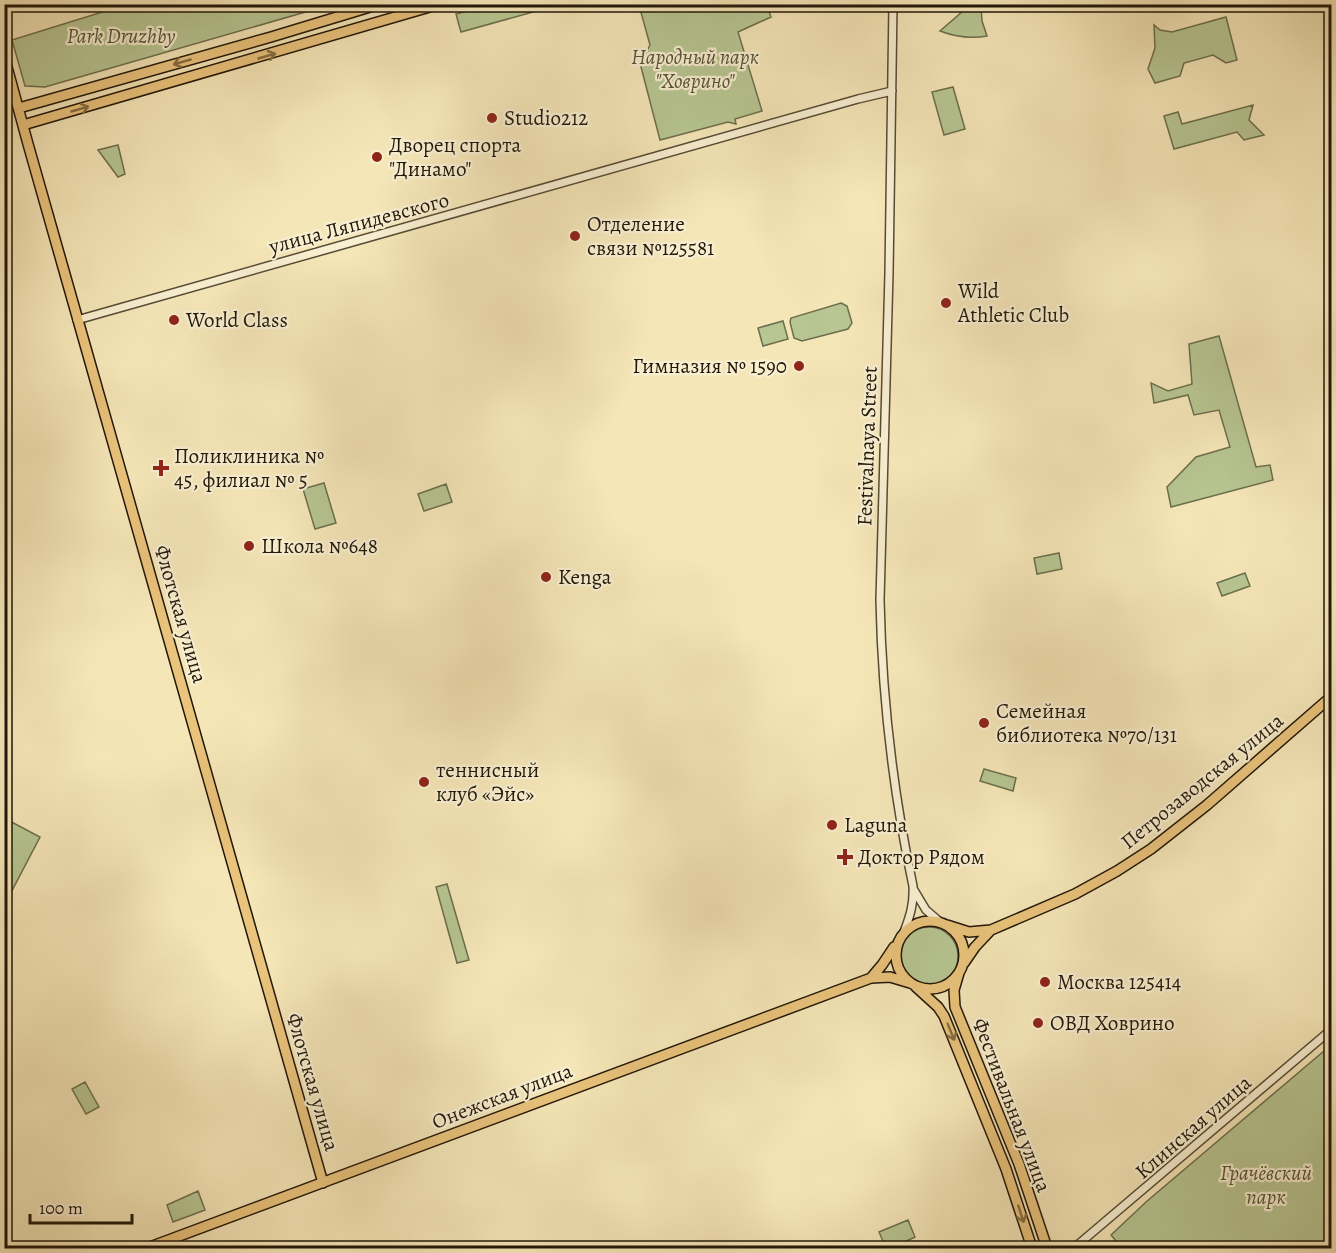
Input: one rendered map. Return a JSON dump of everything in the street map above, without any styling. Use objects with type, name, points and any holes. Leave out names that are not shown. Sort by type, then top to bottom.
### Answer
[{"type":"main road","points":[[18,108],[380,4]]},
{"type":"main road","points":[[23,125],[441,4]]},
{"type":"main road","name":"Флотская улица","points":[[4,56],[323,1183]]},
{"type":"main road","name":"Петрозаводская улица","points":[[944,924],[969,932],[991,930],[1075,894],[1129,864],[1200,811],[1332,696]]},
{"type":"main road","points":[[871,978],[903,932],[921,922],[944,924],[955,932],[963,947],[961,969],[953,980],[941,987],[932,989],[913,985],[901,975],[897,965],[895,952],[897,942]]},
{"type":"main road","name":"Петрозаводская улица","points":[[961,969],[975,947],[991,930]]},
{"type":"main road","name":"Фестивальная улица","points":[[961,969],[954,990],[955,1007],[1018,1164],[1047,1248]]},
{"type":"main road","name":"Онежская улица","points":[[147,1248],[871,978],[890,977],[913,985]]},
{"type":"main road","name":"Фестивальная улица","points":[[913,985],[938,1007],[944,1016],[1001,1158],[1032,1248]]},
{"type":"street","name":"Festivalnaya Street","points":[[893,4],[880,628],[891,759],[913,886],[912,912],[903,932]]},
{"type":"street","name":"улица Ляпидевского","points":[[77,320],[892,91]]},
{"type":"street","name":"Festivalnaya Street","points":[[913,886],[926,910],[944,924]]},
{"type":"street","name":"Клинская улица","points":[[1074,1248],[1332,1029]]},
{"type":"green space","name":"Park Druzhby","points":[[128,4],[330,5],[45,87],[25,86],[12,40]]},
{"type":"green space","points":[[489,5],[558,5],[461,32],[456,14]]},
{"type":"green space","name":"Народный парк \"Ховрино\"","points":[[639,5],[767,5],[771,17],[738,32],[762,111],[735,119],[736,124],[728,122],[660,140],[640,63],[650,45]]},
{"type":"green space","points":[[970,5],[981,5],[982,21],[987,36],[963,37],[940,31]]},
{"type":"green space","points":[[1226,17],[1237,60],[1226,63],[1213,55],[1184,63],[1180,76],[1155,83],[1148,69],[1155,48],[1154,25],[1160,30],[1172,32]]},
{"type":"green space","points":[[953,87],[965,129],[944,135],[932,92]]},
{"type":"green space","points":[[1253,105],[1249,120],[1264,135],[1244,140],[1237,132],[1174,149],[1164,116],[1178,112],[1182,124]]},
{"type":"green space","points":[[118,145],[125,174],[118,177],[98,150]]},
{"type":"green space","points":[[841,303],[847,306],[852,323],[848,329],[802,341],[794,338],[791,318]]},
{"type":"green space","points":[[783,321],[788,339],[763,346],[758,328]]},
{"type":"green space","points":[[1219,336],[1256,467],[1270,465],[1273,480],[1171,507],[1167,487],[1196,457],[1230,447],[1219,410],[1194,415],[1188,395],[1154,403],[1151,383],[1168,391],[1192,384],[1189,344]]},
{"type":"green space","points":[[324,483],[336,523],[315,529],[303,489]]},
{"type":"green space","points":[[446,484],[452,502],[424,511],[418,494]]},
{"type":"green space","points":[[1059,553],[1062,569],[1037,574],[1034,558]]},
{"type":"green space","points":[[1245,573],[1250,586],[1222,596],[1217,583]]},
{"type":"green space","points":[[984,769],[1016,778],[1013,791],[980,781]]},
{"type":"green space","points":[[4,818],[40,837],[5,904],[4,903]]},
{"type":"green space","points":[[447,884],[469,960],[457,963],[436,887]]},
{"type":"green space","points":[[929,927],[940,929],[953,940],[958,956],[956,967],[945,980],[929,985],[918,983],[905,972],[900,956],[902,945],[913,932]]},
{"type":"green space","name":"Грачёвский парк","points":[[1331,1045],[1331,1248],[1122,1248],[1111,1235],[1146,1202]]},
{"type":"green space","points":[[85,1082],[99,1107],[86,1114],[72,1089]]},
{"type":"green space","points":[[198,1191],[205,1210],[173,1222],[167,1205]]},
{"type":"green space","points":[[908,1220],[915,1237],[902,1243],[905,1248],[886,1248],[879,1232]]},
{"type":"place","name":"Studio212","points":[[492,118]]},
{"type":"place","name":"Дворец спорта \"Динамо\"","points":[[377,157]]},
{"type":"place","name":"Отделение связи №125581","points":[[575,236]]},
{"type":"place","name":"Wild Athletic Club","points":[[946,303]]},
{"type":"place","name":"World Class","points":[[174,320]]},
{"type":"place","name":"Гимназия № 1590","points":[[799,366]]},
{"type":"place","name":"Поликлиника № 45, филиал № 5","points":[[161,468]]},
{"type":"place","name":"Школа №648","points":[[249,546]]},
{"type":"place","name":"Kenga","points":[[546,577]]},
{"type":"place","name":"Семейная библиотека №70/131","points":[[984,723]]},
{"type":"place","name":"теннисный клуб «Эйс»","points":[[424,782]]},
{"type":"place","name":"Laguna","points":[[832,825]]},
{"type":"place","name":"Доктор Рядом","points":[[845,857]]},
{"type":"place","name":"Москва 125414","points":[[1045,982]]},
{"type":"place","name":"ОВД Ховрино","points":[[1038,1023]]}]
